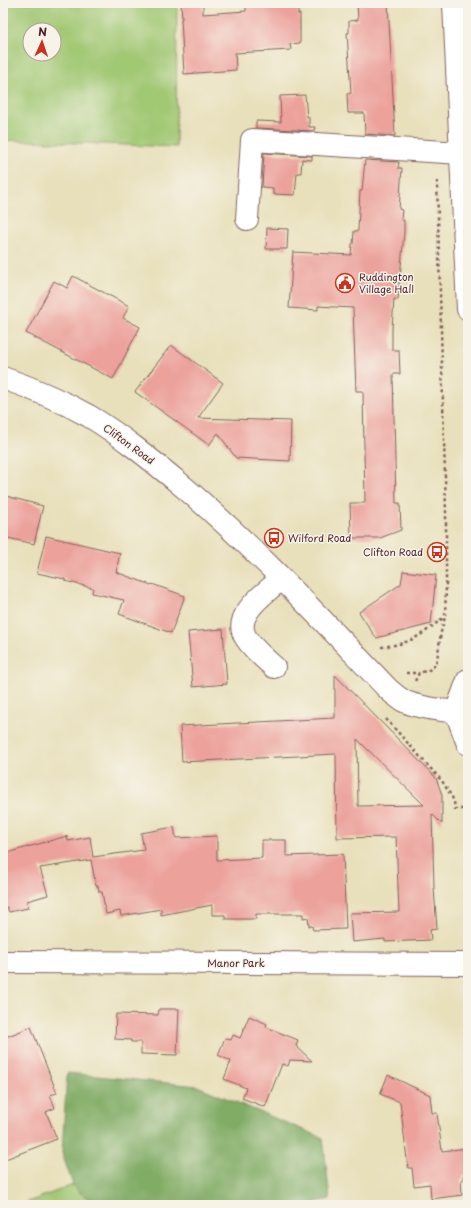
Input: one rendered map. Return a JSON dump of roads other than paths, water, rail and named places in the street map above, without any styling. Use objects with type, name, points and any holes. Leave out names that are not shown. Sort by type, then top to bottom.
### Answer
[{"type":"street","points":[[454,3],[466,214],[468,308]]},
{"type":"street","points":[[247,219],[252,140],[462,153]]},
{"type":"street","name":"Clifton Road","points":[[3,378],[36,391],[88,416],[125,440],[198,499],[260,556],[388,689],[399,698],[407,702],[456,712]]},
{"type":"street","points":[[274,667],[245,637],[242,624],[244,615],[249,608],[281,579]]},
{"type":"street","points":[[468,680],[456,712],[468,744]]},
{"type":"street","name":"Manor Park","points":[[3,962],[468,964]]},
{"type":"place","name":"Ruddington Village Hall","points":[[345,283]]},
{"type":"place","name":"Wilford Road","points":[[274,538]]},
{"type":"place","name":"Clifton Road","points":[[437,552]]}]
